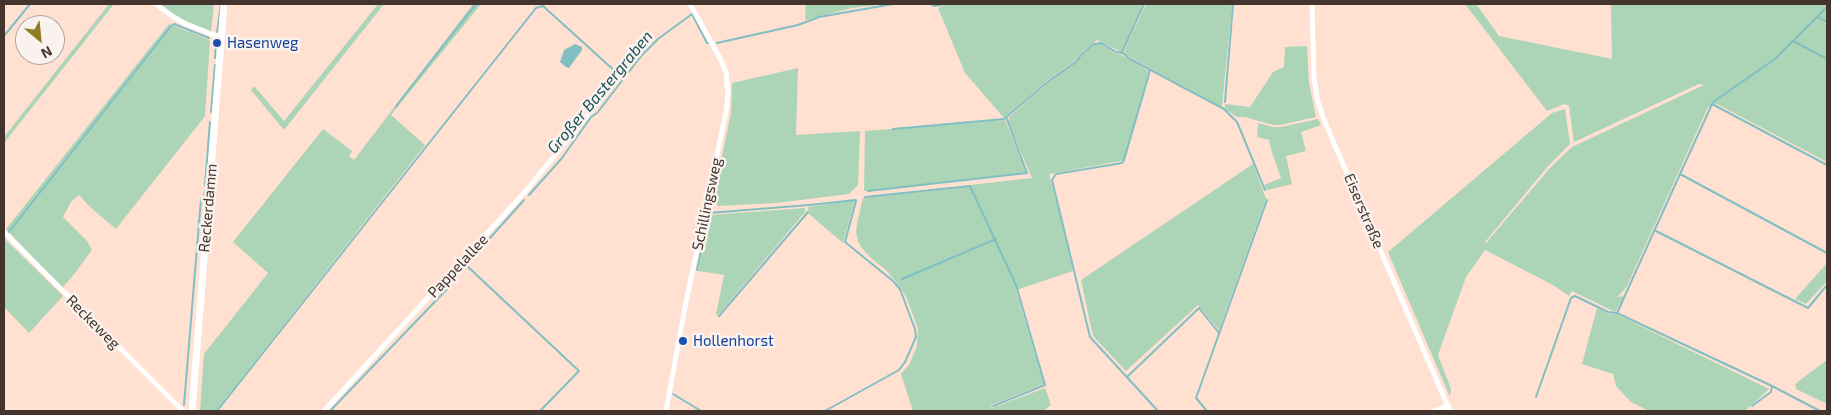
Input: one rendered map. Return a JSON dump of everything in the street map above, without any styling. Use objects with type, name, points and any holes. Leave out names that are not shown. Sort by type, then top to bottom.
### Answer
[{"type":"street","points":[[156,4],[186,24],[214,35],[222,36]]},
{"type":"street","name":"Reckerdamm","points":[[192,411],[224,4]]},
{"type":"street","name":"Schillingsweg","points":[[666,411],[685,306],[726,112],[728,93],[726,72],[722,60],[690,4]]},
{"type":"street","name":"Eiserstraße","points":[[1312,4],[1314,78],[1318,102],[1324,120],[1450,411]]},
{"type":"street","name":"Pappelallee","points":[[324,411],[524,194],[587,116]]},
{"type":"street","name":"Reckeweg","points":[[4,232],[183,411]]},
{"type":"street","points":[[1434,411],[1448,405]]},
{"type":"green space","points":[[109,4],[114,4],[4,143],[4,137],[61,65],[65,65],[65,60]]},
{"type":"green space","points":[[159,4],[214,4],[211,32],[179,18]]},
{"type":"green space","points":[[378,4],[384,4],[284,130],[251,90],[254,86],[284,121]]},
{"type":"green space","points":[[473,4],[481,4],[391,115],[425,145],[216,411],[200,411],[204,354],[268,273],[233,242],[323,129],[352,151],[349,156],[354,160]]},
{"type":"green space","points":[[806,4],[885,4],[852,8],[805,20]]},
{"type":"green space","points":[[946,4],[1143,4],[1121,52],[1097,40],[1080,54],[1077,59],[1049,79],[1004,118],[965,73],[938,8]]},
{"type":"green space","points":[[1146,4],[1232,4],[1222,107],[1126,55],[1124,51]]},
{"type":"green space","points":[[1465,4],[1476,4],[1499,36],[1612,59],[1611,4],[1827,4],[1827,162],[1717,104],[1708,107],[1626,288],[1617,297],[1624,296],[1615,312],[1572,291],[1569,296],[1553,285],[1485,250],[1466,277],[1438,355],[1451,389],[1450,397],[1388,252],[1552,113],[1565,109],[1570,144],[1549,165],[1486,243],[1550,168],[1572,147],[1704,85],[1699,84],[1574,142],[1569,106],[1564,104],[1547,111]]},
{"type":"green space","points":[[169,24],[210,40],[205,116],[116,229],[79,195],[71,202],[63,217],[87,241],[92,250],[62,288],[6,229]]},
{"type":"green space","points":[[1096,44],[1101,44],[1122,55],[1147,70],[1148,74],[1124,160],[1049,174],[1073,271],[1016,290],[1044,384],[991,405],[992,408],[1045,388],[1051,405],[1043,411],[913,411],[901,374],[909,365],[917,346],[918,329],[901,288],[886,270],[870,257],[858,241],[857,223],[863,198],[1032,178],[1008,122],[1009,117],[1061,72],[1077,62],[1081,56]]},
{"type":"green space","points":[[1307,46],[1309,83],[1316,117],[1273,125],[1245,117],[1237,117],[1225,109],[1225,104],[1250,107],[1273,72],[1284,67],[1285,47]]},
{"type":"green space","points":[[798,68],[796,135],[860,131],[858,185],[849,194],[776,203],[718,206],[713,199],[731,113],[732,83]]},
{"type":"green space","points":[[1318,119],[1321,125],[1301,132],[1306,151],[1286,156],[1292,184],[1267,190],[1264,185],[1281,178],[1269,140],[1257,137],[1258,123],[1281,127]]},
{"type":"green space","points":[[1005,120],[1026,171],[1025,173],[864,191],[865,131]]},
{"type":"green space","points":[[1253,164],[1266,199],[1219,330],[1198,305],[1126,371],[1093,336],[1081,280]]},
{"type":"green space","points":[[855,200],[843,243],[809,214],[808,207]]},
{"type":"green space","points":[[805,208],[805,212],[718,315],[716,314],[724,275],[698,271],[710,215]]},
{"type":"green space","points":[[4,238],[63,296],[29,333],[4,307]]},
{"type":"green space","points":[[1827,263],[1827,281],[1806,304],[1795,299]]},
{"type":"green space","points":[[1597,308],[1609,314],[1616,314],[1769,389],[1745,411],[1649,411],[1631,402],[1616,386],[1613,374],[1582,364]]},
{"type":"green space","points":[[1827,360],[1827,404],[1796,389],[1795,384]]},
{"type":"water","points":[[575,44],[582,47],[582,50],[569,68],[560,62],[564,50]]},
{"type":"waterway","points":[[4,36],[30,4]]},
{"type":"waterway","points":[[217,33],[221,4]]},
{"type":"waterway","points":[[396,106],[476,4]]},
{"type":"waterway","name":"Großer Bastergraben","points":[[717,43],[798,25],[819,17],[893,4]]},
{"type":"waterway","name":"Großer Bastergraben","points":[[930,4],[935,6],[944,4]]},
{"type":"waterway","points":[[1122,52],[1144,4]]},
{"type":"waterway","points":[[1225,102],[1233,4]]},
{"type":"waterway","points":[[217,411],[536,8],[543,6],[617,73],[627,75]]},
{"type":"waterway","points":[[1680,174],[1713,102],[1775,59],[1827,7]]},
{"type":"waterway","name":"Großer Bastergraben","points":[[529,195],[562,158],[591,117],[597,113],[642,55],[658,39],[692,14],[707,43],[710,43]]},
{"type":"waterway","points":[[1818,17],[1827,22]]},
{"type":"waterway","points":[[8,233],[171,26],[174,24],[209,38]]},
{"type":"waterway","points":[[1793,41],[1827,59]]},
{"type":"waterway","points":[[893,129],[1004,119],[1050,80],[1077,61],[1094,44],[1101,43],[1116,52],[1123,53],[1130,59],[1224,109],[1237,122],[1265,190]]},
{"type":"waterway","points":[[215,58],[216,44]]},
{"type":"waterway","points":[[211,112],[215,65]]},
{"type":"waterway","points":[[1149,69],[1122,163],[1056,174],[1052,180],[1090,337],[1158,411]]},
{"type":"waterway","points":[[1712,104],[1827,165]]},
{"type":"waterway","points":[[868,191],[1027,173],[1006,117]]},
{"type":"waterway","points":[[205,185],[210,122]]},
{"type":"waterway","points":[[1617,313],[1680,174],[1827,253]]},
{"type":"waterway","points":[[865,197],[970,186],[1016,285],[1045,385],[993,406]]},
{"type":"waterway","points":[[204,195],[205,191]]},
{"type":"waterway","points":[[184,405],[201,199]]},
{"type":"waterway","name":"Großer Bastergraben","points":[[464,267],[524,200]]},
{"type":"waterway","points":[[697,270],[709,213],[856,200],[845,242],[893,281],[900,289],[915,329],[916,337],[905,362],[899,370],[825,411]]},
{"type":"waterway","points":[[1207,411],[1196,398],[1267,200]]},
{"type":"waterway","points":[[719,316],[808,212]]},
{"type":"waterway","points":[[1656,231],[1808,308],[1827,285]]},
{"type":"waterway","points":[[902,279],[996,239]]},
{"type":"waterway","points":[[466,265],[579,371],[540,411]]},
{"type":"waterway","name":"Großer Bastergraben","points":[[330,411],[449,287],[453,277],[459,271]]},
{"type":"waterway","points":[[1536,397],[1571,298],[1575,296],[1608,312],[1617,313],[1772,386],[1820,411]]},
{"type":"waterway","points":[[1127,377],[1199,308],[1219,333]]},
{"type":"waterway","points":[[1752,406],[1771,392],[1772,386]]},
{"type":"waterway","points":[[673,394],[701,411]]},
{"type":"place","name":"Hasenweg","points":[[217,43]]},
{"type":"place","name":"Hollenhorst","points":[[683,341]]}]
